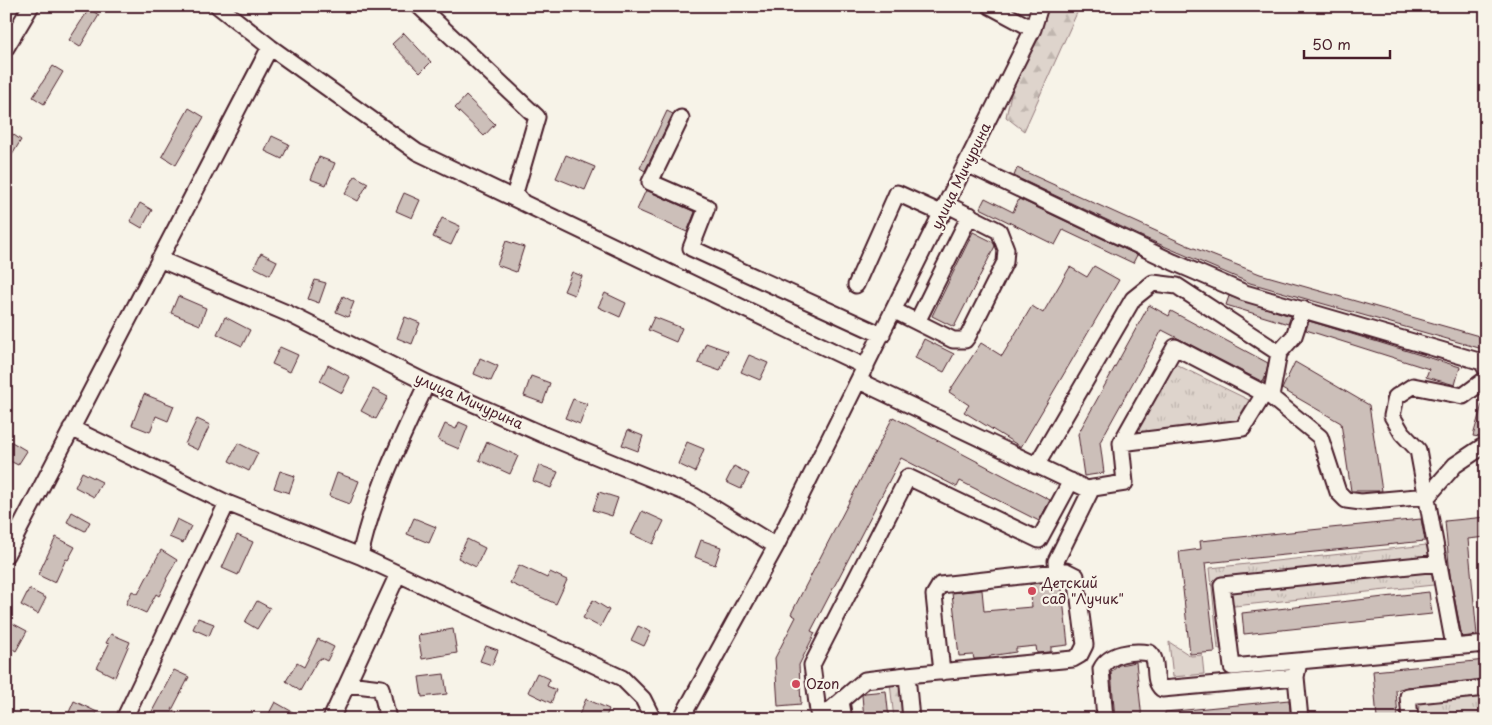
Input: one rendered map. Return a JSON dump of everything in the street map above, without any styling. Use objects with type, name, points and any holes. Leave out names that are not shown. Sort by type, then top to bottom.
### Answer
[{"type":"street","points":[[6,48],[11,29],[31,6]]},
{"type":"street","points":[[218,6],[270,47],[417,152],[866,367]]},
{"type":"street","points":[[419,6],[537,116],[515,193],[523,203]]},
{"type":"street","points":[[990,6],[1034,29]]},
{"type":"street","name":"улица Мичурина","points":[[684,718],[776,546],[945,210],[1034,29],[1040,6]]},
{"type":"street","points":[[6,555],[270,47]]},
{"type":"street","points":[[681,118],[650,182],[707,207],[691,248],[882,335]]},
{"type":"street","points":[[967,164],[1173,262],[1246,293],[1482,362],[1486,369]]},
{"type":"street","points":[[856,285],[897,193],[945,210],[970,215],[999,231],[1006,249],[1005,262],[965,340],[953,340],[894,310]]},
{"type":"street","points":[[917,322],[970,215]]},
{"type":"street","name":"улица Мичурина","points":[[159,259],[289,314],[427,383],[544,435],[694,496],[776,546]]},
{"type":"street","points":[[1036,466],[1133,299],[1153,283],[1177,286],[1280,353]]},
{"type":"street","points":[[1121,444],[1242,428],[1267,396],[1280,353],[1294,336],[1303,309]]},
{"type":"street","points":[[859,381],[1087,489],[1125,483],[1121,444],[1175,347],[1267,396],[1320,437],[1338,492],[1346,500],[1361,502],[1428,496],[1455,465],[1482,447],[1486,448]]},
{"type":"street","points":[[1454,646],[1428,496],[1418,450],[1402,433],[1392,416],[1396,397],[1413,386],[1463,396],[1486,379]]},
{"type":"street","points":[[360,556],[364,534],[388,468],[427,383]]},
{"type":"street","points":[[71,428],[227,503],[360,556],[622,678],[643,700],[653,719]]},
{"type":"street","points":[[819,719],[812,665],[908,476],[1038,540],[1071,481]]},
{"type":"street","points":[[1057,572],[1056,561],[1092,488]]},
{"type":"street","points":[[124,719],[227,503]]},
{"type":"street","points":[[1439,563],[1222,585],[1232,667],[1486,644]]},
{"type":"street","points":[[819,719],[865,680],[907,675],[942,672],[1073,658],[1080,655],[1085,645],[1078,582],[1072,572],[945,583],[937,587],[934,595],[942,672]]},
{"type":"street","points":[[331,719],[398,574]]},
{"type":"street","points":[[1104,719],[1101,670],[1104,662],[1112,656],[1150,653],[1153,655],[1157,682],[1162,690],[1296,677]]},
{"type":"street","points":[[1298,661],[1296,677],[1300,719]]},
{"type":"street","points":[[907,675],[911,719]]},
{"type":"street","points":[[348,684],[381,688],[388,719]]},
{"type":"street","points":[[1410,719],[1408,696],[1486,688]]},
{"type":"street","points":[[841,701],[844,719]]},
{"type":"green space","points":[[1040,6],[1080,6],[1024,131],[1006,117],[1012,89]]},
{"type":"green space","points":[[1175,364],[1249,400],[1234,425],[1132,434]]},
{"type":"green space","points":[[1436,544],[1443,584],[1225,607],[1229,648],[1218,649],[1210,568]]},
{"type":"green space","points":[[1169,642],[1191,656],[1202,655],[1204,674],[1173,677]]},
{"type":"green space","points":[[907,681],[911,719],[894,719],[890,683]]},
{"type":"green space","points":[[1486,688],[1486,719],[1410,719],[1408,696]]},
{"type":"building","points":[[89,9],[99,15],[80,47],[69,40]]},
{"type":"building","points":[[404,33],[431,62],[420,73],[392,44]]},
{"type":"building","points":[[53,66],[63,72],[44,104],[33,97]]},
{"type":"building","points":[[466,96],[495,124],[484,136],[455,108]]},
{"type":"building","points":[[189,108],[204,117],[176,165],[162,156]]},
{"type":"building","points":[[667,111],[673,114],[645,171],[640,168]]},
{"type":"building","points":[[11,133],[21,140],[6,165],[6,141]]},
{"type":"building","points":[[272,136],[289,144],[282,159],[265,151]]},
{"type":"building","points":[[566,155],[595,167],[585,190],[556,178]]},
{"type":"building","points":[[319,157],[335,163],[326,185],[310,179]]},
{"type":"building","points":[[1017,168],[1189,246],[1260,274],[1486,338],[1486,350],[1250,283],[1145,238],[1014,176]]},
{"type":"building","points":[[355,176],[368,183],[358,201],[345,194]]},
{"type":"building","points":[[646,190],[695,212],[687,232],[637,210]]},
{"type":"building","points":[[404,193],[420,200],[412,218],[396,211]]},
{"type":"building","points":[[985,198],[1013,212],[1019,199],[1137,255],[1133,263],[1063,230],[1055,245],[980,208]]},
{"type":"building","points":[[140,203],[152,210],[142,228],[130,221]]},
{"type":"building","points":[[442,218],[460,226],[451,245],[433,237]]},
{"type":"building","points":[[973,232],[993,242],[995,246],[954,327],[932,316]]},
{"type":"building","points":[[506,241],[524,247],[516,272],[497,265]]},
{"type":"building","points":[[261,253],[277,261],[270,275],[254,267]]},
{"type":"building","points":[[1094,266],[1119,280],[1021,447],[964,412],[969,405],[949,392],[981,343],[1002,356],[1032,306],[1043,313],[1070,267],[1087,277]]},
{"type":"building","points":[[572,272],[582,276],[574,295],[564,291]]},
{"type":"building","points":[[315,280],[326,283],[319,303],[308,299]]},
{"type":"building","points":[[605,293],[626,303],[620,317],[598,307]]},
{"type":"building","points":[[178,296],[206,308],[200,325],[171,313]]},
{"type":"building","points":[[343,296],[354,302],[348,317],[336,312]]},
{"type":"building","points":[[1229,296],[1291,316],[1288,324],[1226,305]]},
{"type":"building","points":[[1149,305],[1169,316],[1171,311],[1268,363],[1265,378],[1263,382],[1162,330],[1100,442],[1104,473],[1084,476],[1078,434]]},
{"type":"building","points":[[225,317],[250,330],[242,346],[217,334]]},
{"type":"building","points":[[405,317],[420,323],[412,344],[397,338]]},
{"type":"building","points":[[654,317],[682,328],[676,342],[648,330]]},
{"type":"building","points":[[1309,321],[1460,367],[1455,385],[1426,377],[1429,369],[1306,330]]},
{"type":"building","points":[[924,339],[954,354],[944,372],[915,358]]},
{"type":"building","points":[[706,343],[728,351],[720,371],[698,363]]},
{"type":"building","points":[[280,347],[298,355],[290,372],[272,364]]},
{"type":"building","points":[[749,355],[768,363],[760,380],[741,372]]},
{"type":"building","points":[[480,358],[498,366],[491,381],[474,374]]},
{"type":"building","points":[[1295,362],[1369,405],[1382,491],[1351,491],[1341,423],[1282,389]]},
{"type":"building","points":[[328,365],[350,377],[342,393],[320,381]]},
{"type":"building","points":[[531,376],[550,383],[543,403],[524,396]]},
{"type":"building","points":[[373,389],[388,397],[376,419],[361,411]]},
{"type":"building","points":[[144,394],[174,406],[168,421],[156,416],[150,432],[132,425]]},
{"type":"building","points":[[573,399],[587,404],[580,424],[565,418]]},
{"type":"building","points":[[1483,401],[1486,401],[1486,438],[1473,436]]},
{"type":"building","points":[[893,417],[1050,500],[1039,521],[960,481],[957,487],[901,458],[811,631],[815,633],[799,665],[801,704],[778,706],[775,658],[796,617],[791,614]]},
{"type":"building","points":[[197,419],[210,425],[198,450],[185,444]]},
{"type":"building","points":[[459,422],[468,426],[459,449],[438,440],[445,424],[456,429]]},
{"type":"building","points":[[628,430],[643,436],[638,451],[622,445]]},
{"type":"building","points":[[10,441],[27,451],[18,465],[6,459],[6,448]]},
{"type":"building","points":[[487,442],[518,456],[510,474],[479,460]]},
{"type":"building","points":[[687,442],[704,449],[695,472],[678,464]]},
{"type":"building","points":[[238,443],[258,453],[249,471],[229,461]]},
{"type":"building","points":[[539,465],[558,472],[551,488],[533,481]]},
{"type":"building","points":[[734,466],[749,474],[741,489],[726,482]]},
{"type":"building","points":[[280,471],[295,476],[289,493],[274,488]]},
{"type":"building","points":[[82,472],[102,482],[94,497],[75,487]]},
{"type":"building","points":[[337,473],[359,481],[350,504],[329,496]]},
{"type":"building","points":[[599,492],[618,498],[612,516],[593,510]]},
{"type":"building","points":[[642,511],[664,521],[653,544],[631,534]]},
{"type":"building","points":[[72,512],[90,522],[85,531],[67,522]]},
{"type":"building","points":[[1486,517],[1486,537],[1468,539],[1477,635],[1462,637],[1450,575],[1445,521]]},
{"type":"building","points":[[414,518],[436,527],[429,543],[407,534]]},
{"type":"building","points":[[177,519],[191,526],[183,543],[169,537]]},
{"type":"building","points":[[1421,519],[1425,541],[1205,563],[1215,652],[1190,654],[1179,552],[1201,549],[1200,541]]},
{"type":"building","points":[[237,535],[253,542],[238,575],[222,568]]},
{"type":"building","points":[[56,537],[75,547],[68,560],[66,559],[55,583],[38,575]]},
{"type":"building","points":[[467,539],[485,548],[476,567],[458,558]]},
{"type":"building","points":[[701,540],[721,547],[715,565],[695,557]]},
{"type":"building","points":[[161,550],[177,560],[159,596],[156,594],[146,613],[126,604],[132,591],[138,594]]},
{"type":"building","points":[[519,565],[547,578],[550,572],[567,580],[556,604],[510,583]]},
{"type":"building","points":[[1061,581],[1068,645],[1051,647],[1051,652],[1037,653],[1036,646],[1016,648],[1016,652],[990,656],[990,658],[974,659],[973,655],[959,656],[952,593],[982,590],[984,611],[1032,607],[1030,584]]},
{"type":"building","points":[[29,589],[46,598],[38,614],[21,605]]},
{"type":"building","points":[[1429,592],[1432,614],[1244,634],[1242,613]]},
{"type":"building","points":[[593,600],[609,610],[600,627],[583,618]]},
{"type":"building","points":[[257,601],[270,608],[257,629],[245,622]]},
{"type":"building","points":[[198,618],[214,624],[209,636],[193,629]]},
{"type":"building","points":[[12,623],[27,631],[16,651],[6,645],[6,634]]},
{"type":"building","points":[[638,626],[651,632],[644,646],[631,640]]},
{"type":"building","points":[[453,629],[457,653],[422,659],[418,635]]},
{"type":"building","points":[[111,634],[130,642],[115,677],[97,668],[109,644],[106,643]]},
{"type":"building","points":[[318,639],[334,647],[327,661],[321,658],[317,661],[300,691],[286,681],[297,663],[304,667]]},
{"type":"building","points":[[486,646],[498,650],[492,665],[480,661]]},
{"type":"building","points":[[1486,660],[1486,679],[1407,687],[1396,690],[1398,719],[1377,719],[1373,671]]},
{"type":"building","points":[[1136,662],[1142,719],[1115,719],[1111,672],[1119,665]]},
{"type":"building","points":[[174,670],[189,677],[172,710],[177,712],[174,719],[148,719]]},
{"type":"building","points":[[537,673],[550,679],[547,686],[556,690],[551,703],[528,692]]},
{"type":"building","points":[[444,674],[447,694],[422,697],[419,677]]},
{"type":"building","points":[[886,691],[889,719],[864,719],[862,695]]},
{"type":"building","points":[[586,699],[609,709],[605,719],[587,719],[579,715]]},
{"type":"building","points":[[1289,700],[1291,719],[1165,719],[1165,712]]},
{"type":"building","points":[[74,701],[97,712],[93,719],[66,719]]},
{"type":"building","points":[[275,702],[305,719],[266,719]]},
{"type":"place","name":"Детский сад \"Лучик\"","points":[[1032,591]]},
{"type":"place","name":"Ozon","points":[[796,684]]}]
